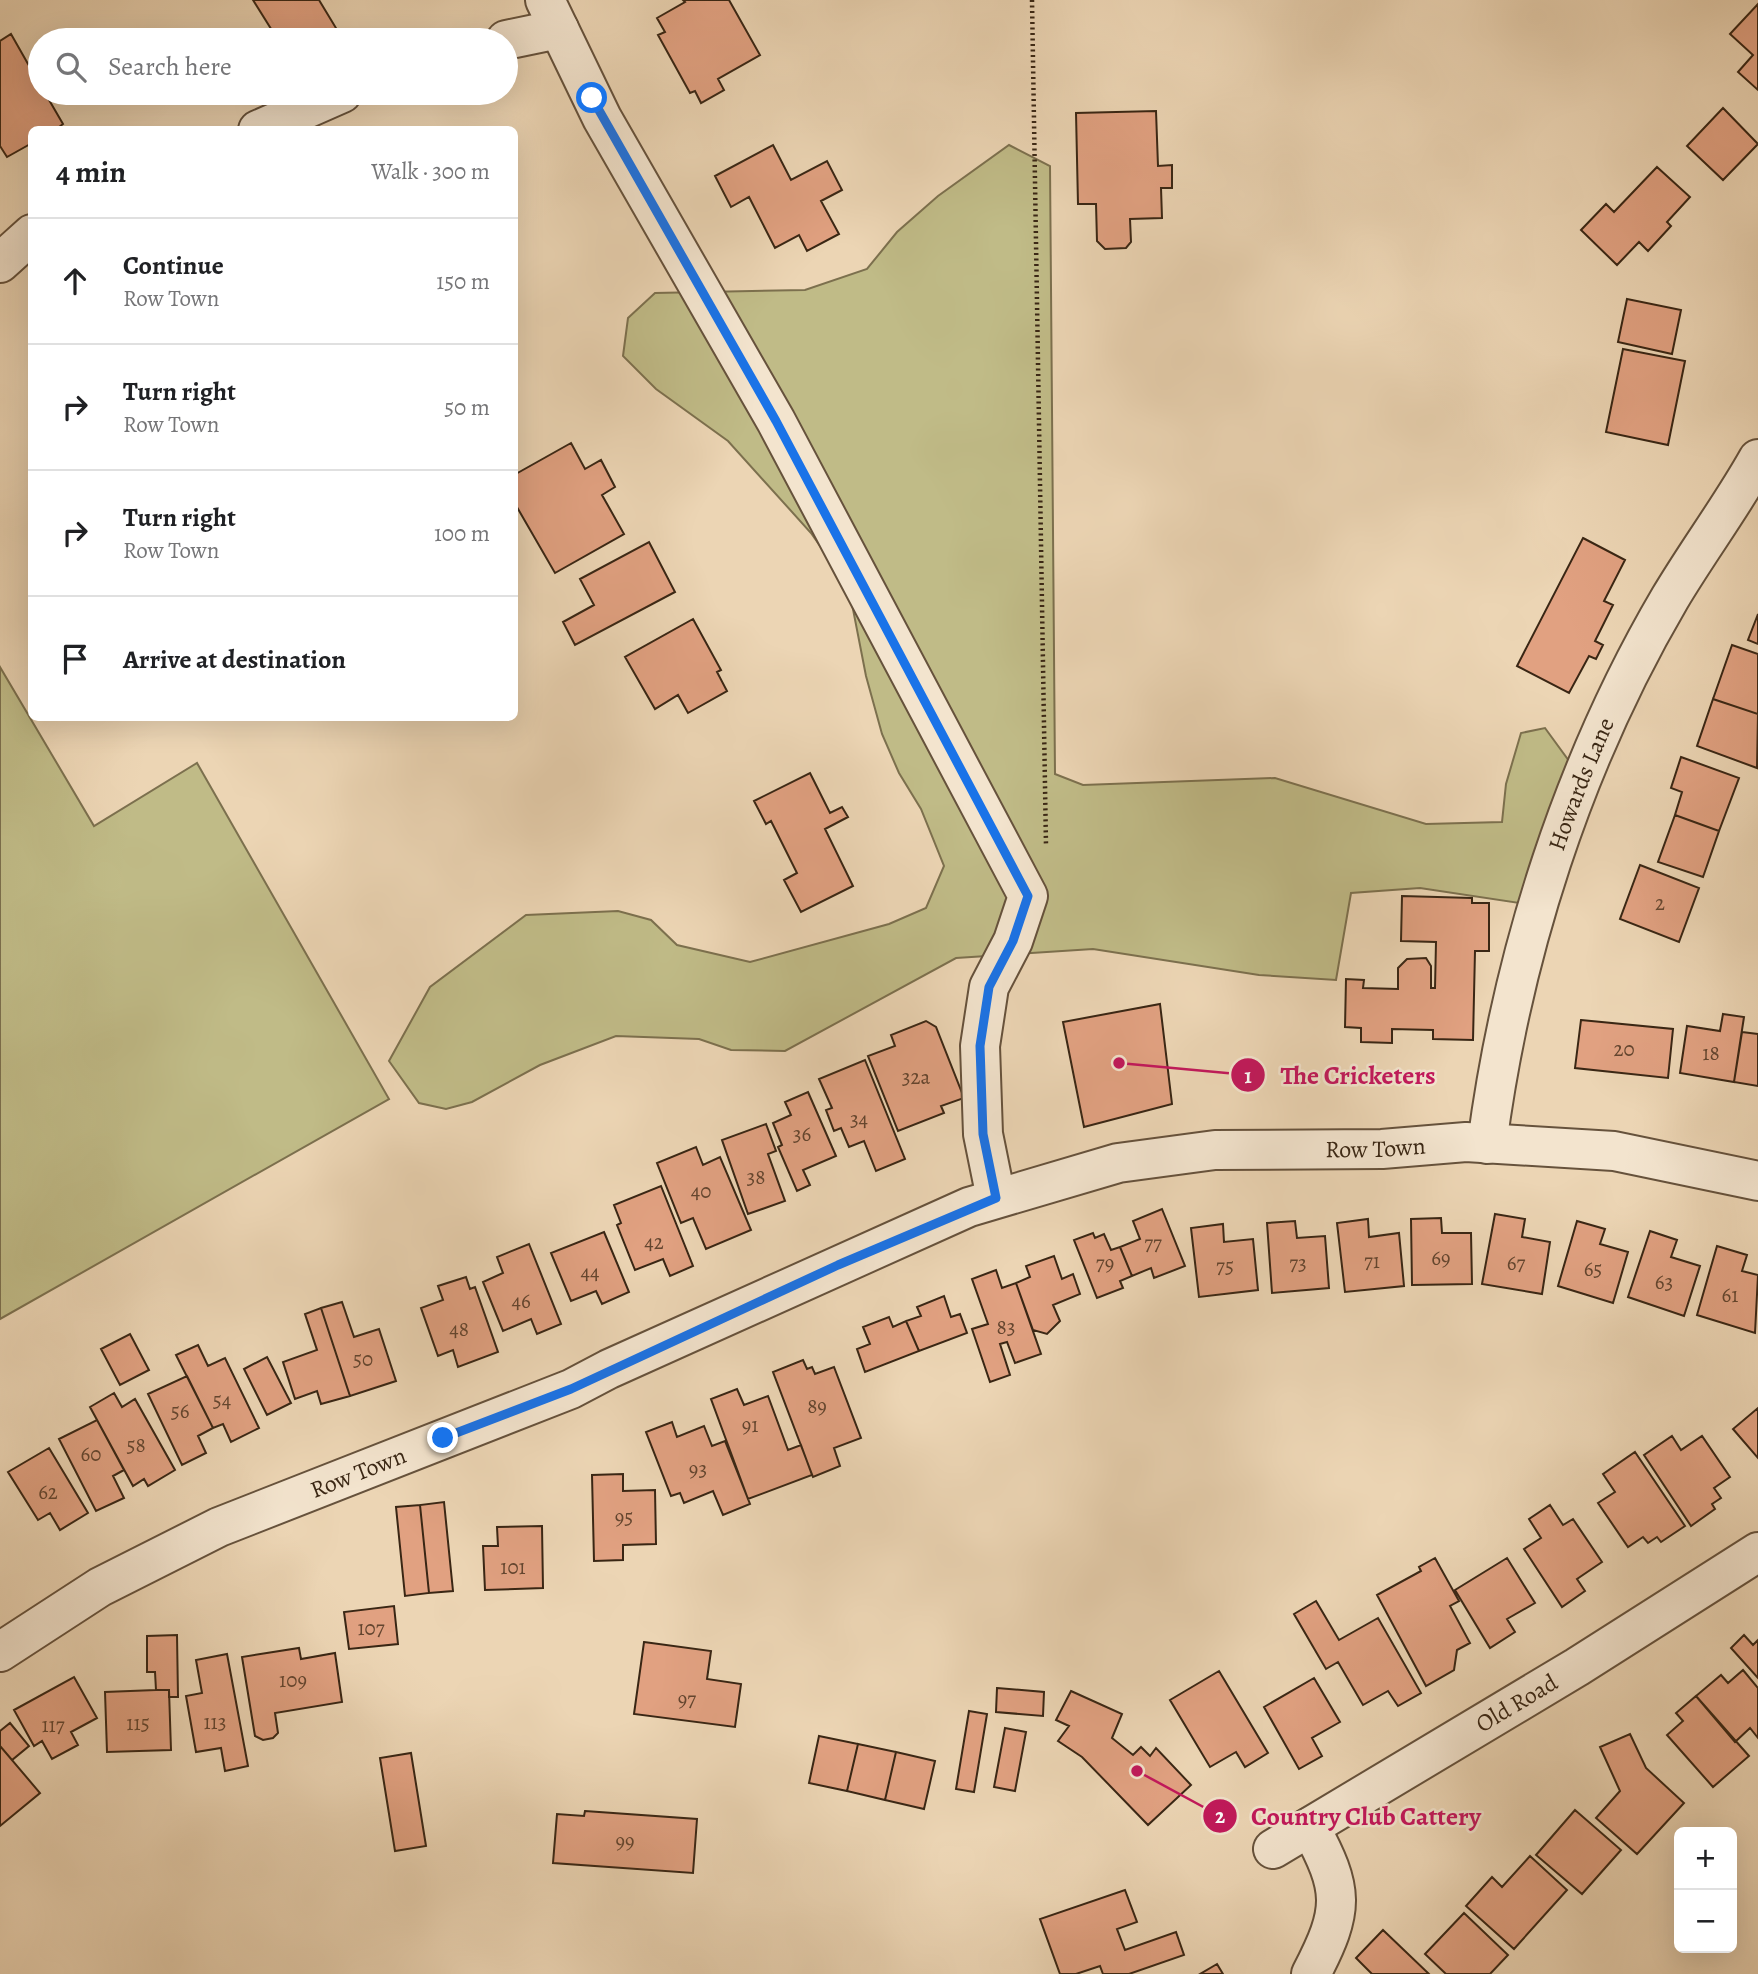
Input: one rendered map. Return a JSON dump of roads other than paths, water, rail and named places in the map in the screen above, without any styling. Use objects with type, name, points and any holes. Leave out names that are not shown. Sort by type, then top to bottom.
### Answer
[{"type":"street","points":[[518,33],[552,15],[602,118],[776,421],[1028,896],[1013,941],[989,987],[980,1046],[983,1134],[996,1198]]},
{"type":"street","points":[[267,126],[315,105]]},
{"type":"street","points":[[0,263],[28,238]]},
{"type":"street","name":"Howards Lane","points":[[1487,1144],[1493,1095],[1521,968],[1564,822],[1616,701],[1670,597],[1730,510],[1758,459]]},
{"type":"street","name":"Row Town","points":[[0,1652],[100,1587],[219,1527],[571,1389],[838,1265],[996,1198],[1118,1163],[1215,1150],[1487,1144],[1614,1151],[1758,1181]]},
{"type":"street","name":"Old Road","points":[[1273,1849],[1577,1667],[1758,1552]]},
{"type":"street","points":[[1310,1827],[1331,1867],[1339,1899],[1322,1952],[1311,1974]]},
{"type":"place","name":"The Cricketers","points":[[1119,1063]]},
{"type":"place","name":"Country Club Cattery","points":[[1137,1771]]}]
